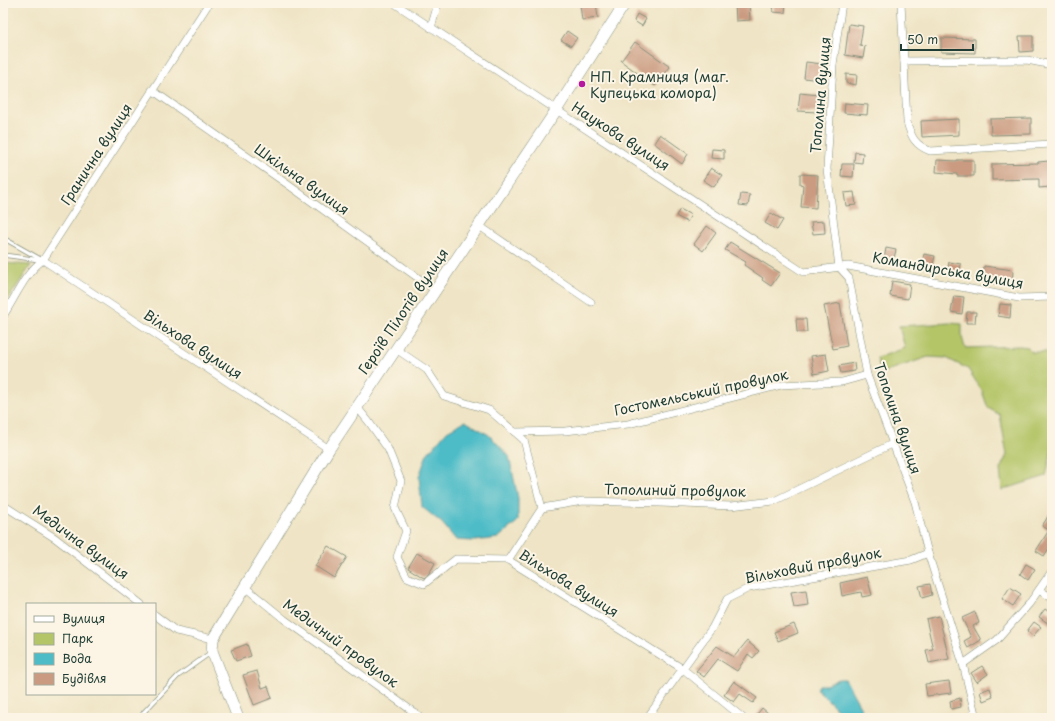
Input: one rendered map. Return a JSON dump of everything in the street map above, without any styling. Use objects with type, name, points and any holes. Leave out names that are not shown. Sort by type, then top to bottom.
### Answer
[{"type":"street","name":"Гранична вулиця","points":[[3,316],[28,274],[33,268],[44,260],[152,90],[210,3]]},
{"type":"street","name":"Наукова вулиця","points":[[394,3],[803,272],[839,267]]},
{"type":"street","points":[[431,28],[438,3]]},
{"type":"street","name":"Героїв Пілотів вулиця","points":[[213,639],[246,588],[329,449],[478,225],[557,110],[625,3]]},
{"type":"street","name":"Тополина вулиця","points":[[842,3],[833,65],[827,169],[839,267],[849,278],[868,375],[892,444],[915,502],[928,553],[962,664],[976,718]]},
{"type":"street","points":[[901,3],[907,122],[912,138],[920,147],[930,151],[1052,144]]},
{"type":"street","points":[[904,61],[1028,60],[1052,65]]},
{"type":"street","name":"Шкільна вулиця","points":[[152,90],[435,290]]},
{"type":"street","points":[[478,225],[591,302]]},
{"type":"street","name":"Вільхова вулиця","points":[[44,260],[329,449]]},
{"type":"street","name":"Командирська вулиця","points":[[839,267],[848,266],[1019,298],[1052,296]]},
{"type":"street","points":[[396,349],[427,370],[444,396],[489,410],[524,440],[542,508],[508,560]]},
{"type":"street","name":"Гостомельський провулок","points":[[515,432],[565,431],[628,424],[781,386],[842,382],[868,375]]},
{"type":"street","name":"Вільхова вулиця","points":[[357,407],[388,449],[401,481],[395,508],[406,531],[397,557],[407,577],[424,584],[456,559],[508,560],[683,669],[743,718]]},
{"type":"street","name":"Тополиний провулок","points":[[542,508],[583,502],[731,506],[774,501],[892,444]]},
{"type":"street","name":"Медична вулиця","points":[[3,506],[55,538],[140,603]]},
{"type":"street","name":"Вільховий провулок","points":[[647,718],[712,628],[727,599],[749,588],[911,560],[928,553]]},
{"type":"street","points":[[962,664],[997,640],[1039,590],[1052,571]]},
{"type":"street","name":"Медичний провулок","points":[[246,588],[284,619],[422,718]]},
{"type":"street","points":[[1039,590],[1052,598]]},
{"type":"street","points":[[156,616],[176,631],[213,639],[212,651],[238,718]]},
{"type":"lane","points":[[3,238],[44,260]]},
{"type":"lane","points":[[3,255],[44,260]]},
{"type":"lane","points":[[143,713],[178,676],[212,651]]},
{"type":"green space","points":[[3,263],[31,265],[3,307]]},
{"type":"green space","points":[[950,323],[962,324],[962,337],[965,348],[1020,346],[1028,347],[1031,352],[1052,352],[1052,448],[1046,476],[1002,490],[1000,469],[1007,455],[1000,415],[988,408],[982,391],[968,369],[946,358],[928,357],[881,373],[877,358],[905,348],[899,326]]},
{"type":"water","points":[[465,421],[489,435],[509,456],[518,498],[518,521],[498,538],[474,541],[456,540],[442,523],[422,507],[419,477],[427,454],[447,431]]},
{"type":"water","points":[[839,679],[845,679],[862,710],[862,714],[857,717],[843,715],[817,689],[819,685],[826,685]]},
{"type":"building","points":[[596,3],[598,18],[582,20],[580,5]]},
{"type":"building","points":[[735,3],[749,3],[750,20],[736,21]]},
{"type":"building","points":[[774,3],[786,3],[785,13],[773,12]]},
{"type":"building","points":[[637,14],[646,19],[642,26],[634,21]]},
{"type":"building","points":[[849,24],[863,26],[860,45],[865,46],[863,58],[845,55]]},
{"type":"building","points":[[567,31],[577,38],[571,46],[561,40]]},
{"type":"building","points":[[1019,36],[1033,36],[1033,51],[1020,52]]},
{"type":"building","points":[[941,38],[975,39],[975,53],[941,52]]},
{"type":"building","points":[[635,42],[670,67],[655,86],[621,61]]},
{"type":"building","points":[[806,62],[822,64],[820,80],[804,78]]},
{"type":"building","points":[[846,74],[857,75],[856,85],[846,83]]},
{"type":"building","points":[[800,93],[819,95],[818,112],[798,111]]},
{"type":"building","points":[[845,103],[868,105],[867,115],[844,113]]},
{"type":"building","points":[[1031,118],[1031,134],[991,135],[990,119]]},
{"type":"building","points":[[959,119],[959,135],[922,137],[921,121]]},
{"type":"building","points":[[660,134],[688,154],[682,164],[654,143]]},
{"type":"building","points":[[712,149],[724,150],[724,159],[711,158]]},
{"type":"building","points":[[855,152],[863,153],[862,163],[854,162]]},
{"type":"building","points":[[937,160],[974,160],[974,176],[957,176],[957,174],[936,172]]},
{"type":"building","points":[[1049,161],[1050,187],[1039,188],[1039,179],[992,180],[992,164],[1038,163]]},
{"type":"building","points":[[842,164],[854,164],[853,177],[841,176]]},
{"type":"building","points":[[711,168],[722,175],[714,187],[703,180]]},
{"type":"building","points":[[800,174],[818,175],[816,208],[801,207],[803,185],[800,184]]},
{"type":"building","points":[[854,192],[856,205],[846,206],[844,193]]},
{"type":"building","points":[[741,194],[750,195],[748,206],[739,205]]},
{"type":"building","points":[[680,209],[691,215],[687,222],[676,216]]},
{"type":"building","points":[[771,213],[783,220],[777,230],[765,223]]},
{"type":"building","points":[[824,221],[825,233],[813,234],[811,222]]},
{"type":"building","points":[[707,226],[716,233],[703,251],[694,244]]},
{"type":"building","points":[[730,242],[780,273],[771,286],[762,280],[763,278],[744,265],[746,262],[725,250]]},
{"type":"building","points":[[886,248],[896,250],[893,262],[884,260]]},
{"type":"building","points":[[924,254],[935,256],[932,269],[921,267]]},
{"type":"building","points":[[949,262],[961,264],[959,277],[947,274]]},
{"type":"building","points":[[984,266],[1013,270],[1012,286],[982,282]]},
{"type":"building","points":[[892,281],[910,284],[908,299],[890,296]]},
{"type":"building","points":[[954,296],[964,297],[962,314],[951,312]]},
{"type":"building","points":[[840,303],[847,346],[833,349],[824,306]]},
{"type":"building","points":[[1000,304],[1011,305],[1010,318],[998,316]]},
{"type":"building","points":[[967,312],[976,312],[975,323],[966,323]]},
{"type":"building","points":[[796,319],[806,319],[807,332],[797,332]]},
{"type":"building","points":[[826,354],[829,371],[814,374],[811,356]]},
{"type":"building","points":[[854,363],[855,371],[841,373],[839,366]]},
{"type":"building","points":[[1052,510],[1052,544],[1044,556],[1036,551],[1049,530],[1042,526]]},
{"type":"building","points":[[328,546],[347,557],[334,578],[315,566]]},
{"type":"building","points":[[417,553],[435,563],[429,574],[424,578],[408,568]]},
{"type":"building","points":[[1026,564],[1035,569],[1028,580],[1020,574]]},
{"type":"building","points":[[867,577],[872,595],[862,597],[861,592],[842,596],[840,583]]},
{"type":"building","points":[[930,584],[932,595],[922,598],[919,586]]},
{"type":"building","points":[[1010,587],[1021,594],[1013,606],[1002,599]]},
{"type":"building","points":[[806,590],[808,605],[794,607],[791,592]]},
{"type":"building","points":[[1045,609],[1052,614],[1052,626],[1039,617]]},
{"type":"building","points":[[975,612],[979,623],[973,626],[981,640],[968,648],[964,641],[971,637],[962,618]]},
{"type":"building","points":[[939,616],[949,659],[929,663],[926,650],[933,649],[926,619]]},
{"type":"building","points":[[1034,622],[1041,627],[1033,636],[1027,631]]},
{"type":"building","points":[[794,624],[798,633],[778,641],[774,632]]},
{"type":"building","points":[[747,641],[759,651],[753,658],[748,654],[737,671],[718,659],[704,677],[696,671],[717,646],[734,657]]},
{"type":"building","points":[[247,644],[251,656],[236,661],[231,650]]},
{"type":"building","points":[[982,666],[988,674],[977,682],[971,673]]},
{"type":"building","points":[[257,671],[262,688],[268,686],[272,698],[254,705],[243,675]]},
{"type":"building","points":[[734,681],[757,698],[753,703],[740,694],[734,702],[724,695]]},
{"type":"building","points":[[949,681],[951,693],[927,696],[925,684]]},
{"type":"building","points":[[990,688],[993,697],[983,701],[980,692]]},
{"type":"building","points":[[960,698],[961,707],[951,709],[950,701]]},
{"type":"building","points":[[762,708],[774,718],[754,718]]},
{"type":"place","name":"НП. Крамниця (маг. Купецька комора)","points":[[582,84]]}]
